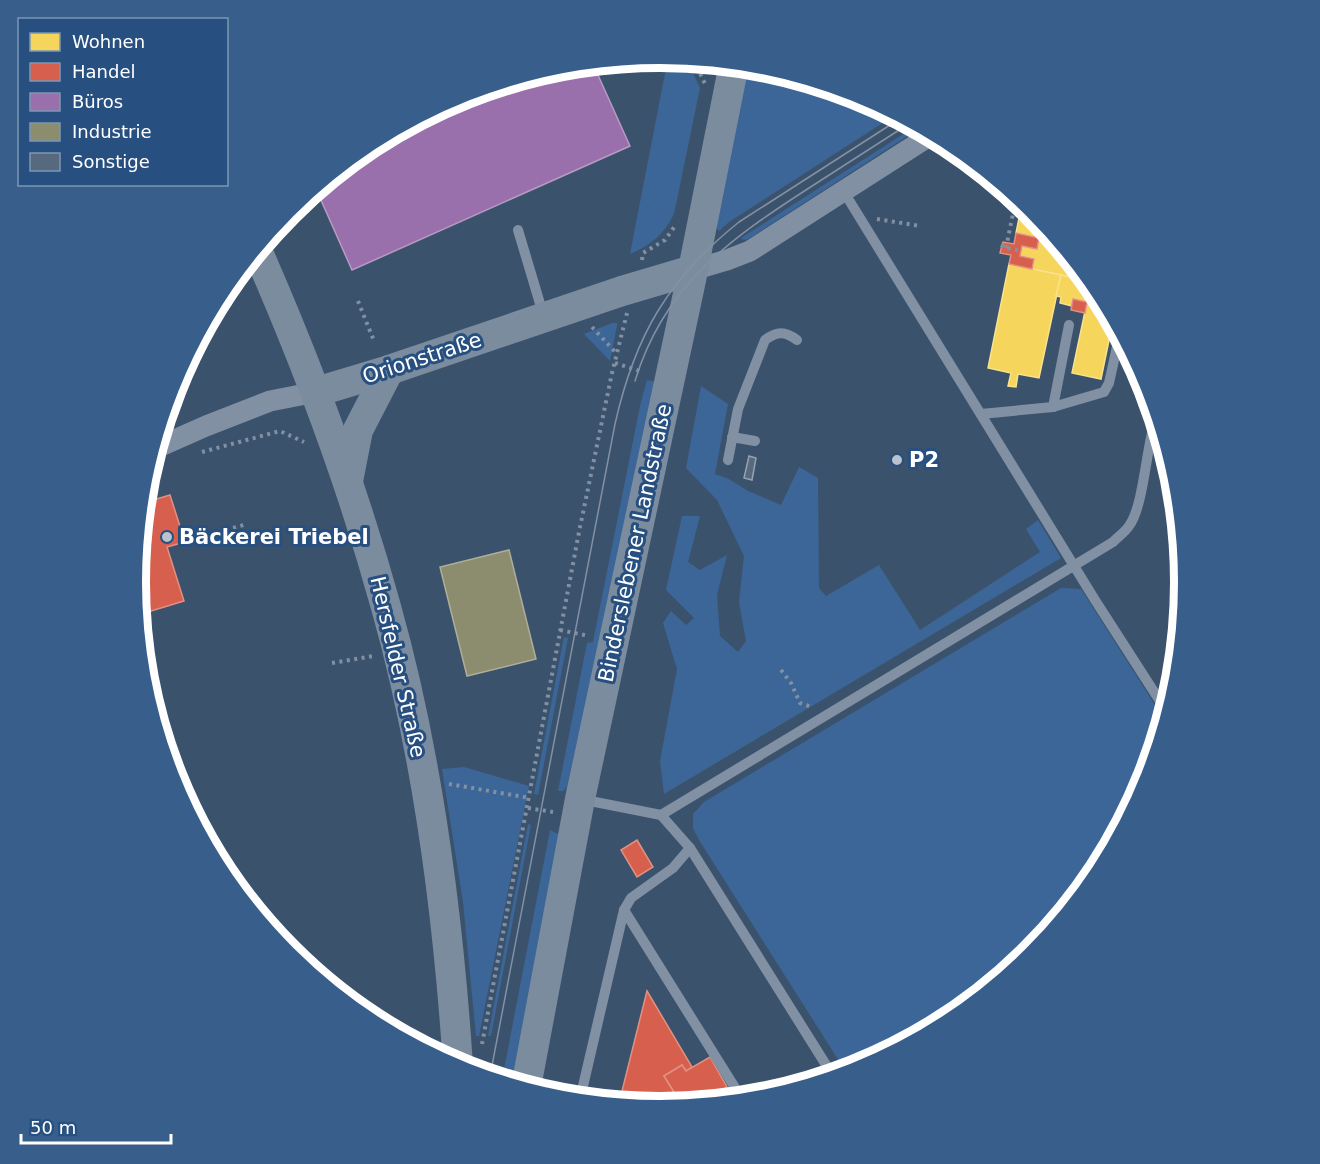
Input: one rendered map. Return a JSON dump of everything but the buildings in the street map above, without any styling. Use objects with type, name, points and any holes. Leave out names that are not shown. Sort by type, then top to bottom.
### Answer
[{"type":"street","name":"Binderslebener Landstraße","points":[[527,1079],[580,798],[693,270],[732,73]]},
{"type":"street","points":[[693,270],[726,261],[750,251],[923,140]]},
{"type":"street","name":"Hersfelder Straße","points":[[261,258],[294,333],[348,482],[398,652],[426,787],[441,878],[457,1054]]},
{"type":"street","name":"Orionstraße","points":[[164,444],[270,401],[316,392],[389,370],[544,317],[693,270]]},
{"type":"street","points":[[348,482],[358,430],[389,370]]},
{"type":"lane","points":[[844,192],[1160,701]]},
{"type":"lane","points":[[518,230],[544,317]]},
{"type":"lane","points":[[1053,407],[1069,326]]},
{"type":"lane","points":[[728,460],[738,409],[765,340],[773,333],[780,332],[797,340]]},
{"type":"lane","points":[[981,414],[1053,407],[1104,392],[1109,383],[1117,346]]},
{"type":"lane","points":[[661,815],[1113,542],[1130,525],[1139,502],[1151,431]]},
{"type":"lane","points":[[732,437],[754,441]]},
{"type":"lane","points":[[580,798],[661,815],[690,848],[828,1068]]},
{"type":"lane","points":[[582,1090],[624,910],[631,898],[673,868],[690,848]]},
{"type":"lane","points":[[624,910],[737,1091]]},
{"type":"path","points":[[698,69],[706,88]]},
{"type":"path","points":[[1006,248],[1014,209]]},
{"type":"path","points":[[883,220],[920,226]]},
{"type":"path","points":[[1001,245],[1021,251]]},
{"type":"path","points":[[358,301],[374,341]]},
{"type":"path","points":[[482,1045],[560,630],[614,363],[627,313]]},
{"type":"path","points":[[589,325],[617,354]]},
{"type":"path","points":[[614,363],[643,372]]},
{"type":"path","points":[[195,454],[280,431],[304,442]]},
{"type":"path","points":[[197,538],[247,524]]},
{"type":"path","points":[[560,630],[589,636]]},
{"type":"path","points":[[332,663],[398,652]]},
{"type":"path","points":[[781,670],[791,683],[800,703],[829,713]]},
{"type":"path","points":[[446,782],[454,786],[530,798]]},
{"type":"shaded area","points":[[666,68],[691,69],[700,88],[674,214],[656,238],[630,254]]},
{"type":"shaded area","points":[[744,75],[793,85],[825,95],[887,120],[729,222],[719,231],[715,224]]},
{"type":"shaded area","points":[[908,131],[912,133],[748,239],[741,238]]},
{"type":"shaded area","points":[[617,323],[617,325],[610,361],[584,334]]},
{"type":"shaded area","points":[[647,380],[657,382],[567,787],[563,791],[558,791],[587,643],[593,642]]},
{"type":"shaded area","points":[[701,386],[728,404],[715,474],[781,505],[799,467],[818,478],[819,588],[826,596],[879,565],[920,630],[1040,552],[1026,529],[1038,520],[1061,558],[664,794],[660,761],[677,669],[663,623],[671,611],[686,625],[694,618],[666,590],[682,516],[700,516],[688,562],[700,570],[727,555],[717,595],[720,636],[738,652],[746,641],[739,602],[744,556],[717,500],[686,468]]},
{"type":"shaded area","points":[[1061,588],[1081,589],[1158,710],[1135,779],[1106,839],[1088,868],[1047,921],[999,969],[946,1010],[888,1043],[840,1063],[699,840],[693,828],[693,814],[704,802]]},
{"type":"shaded area","points":[[564,637],[568,638],[538,795],[534,794]]},
{"type":"shaded area","points":[[464,767],[529,786],[479,1036],[476,1036],[463,902],[442,769]]},
{"type":"shaded area","points":[[528,824],[531,825],[491,1036],[488,1036]]},
{"type":"shaded area","points":[[550,830],[558,834],[561,841],[522,1078],[504,1072]]},
{"type":"tram line","points":[[492,1068],[615,424],[623,392],[644,336],[674,287],[714,243],[739,222],[893,123]]},
{"type":"tram line","points":[[635,381],[648,347],[663,318],[682,291],[703,268],[727,246],[780,207],[902,128]]},
{"type":"place","name":"P2","points":[[897,460]]},
{"type":"place","name":"Bäckerei Triebel","points":[[167,537]]}]
